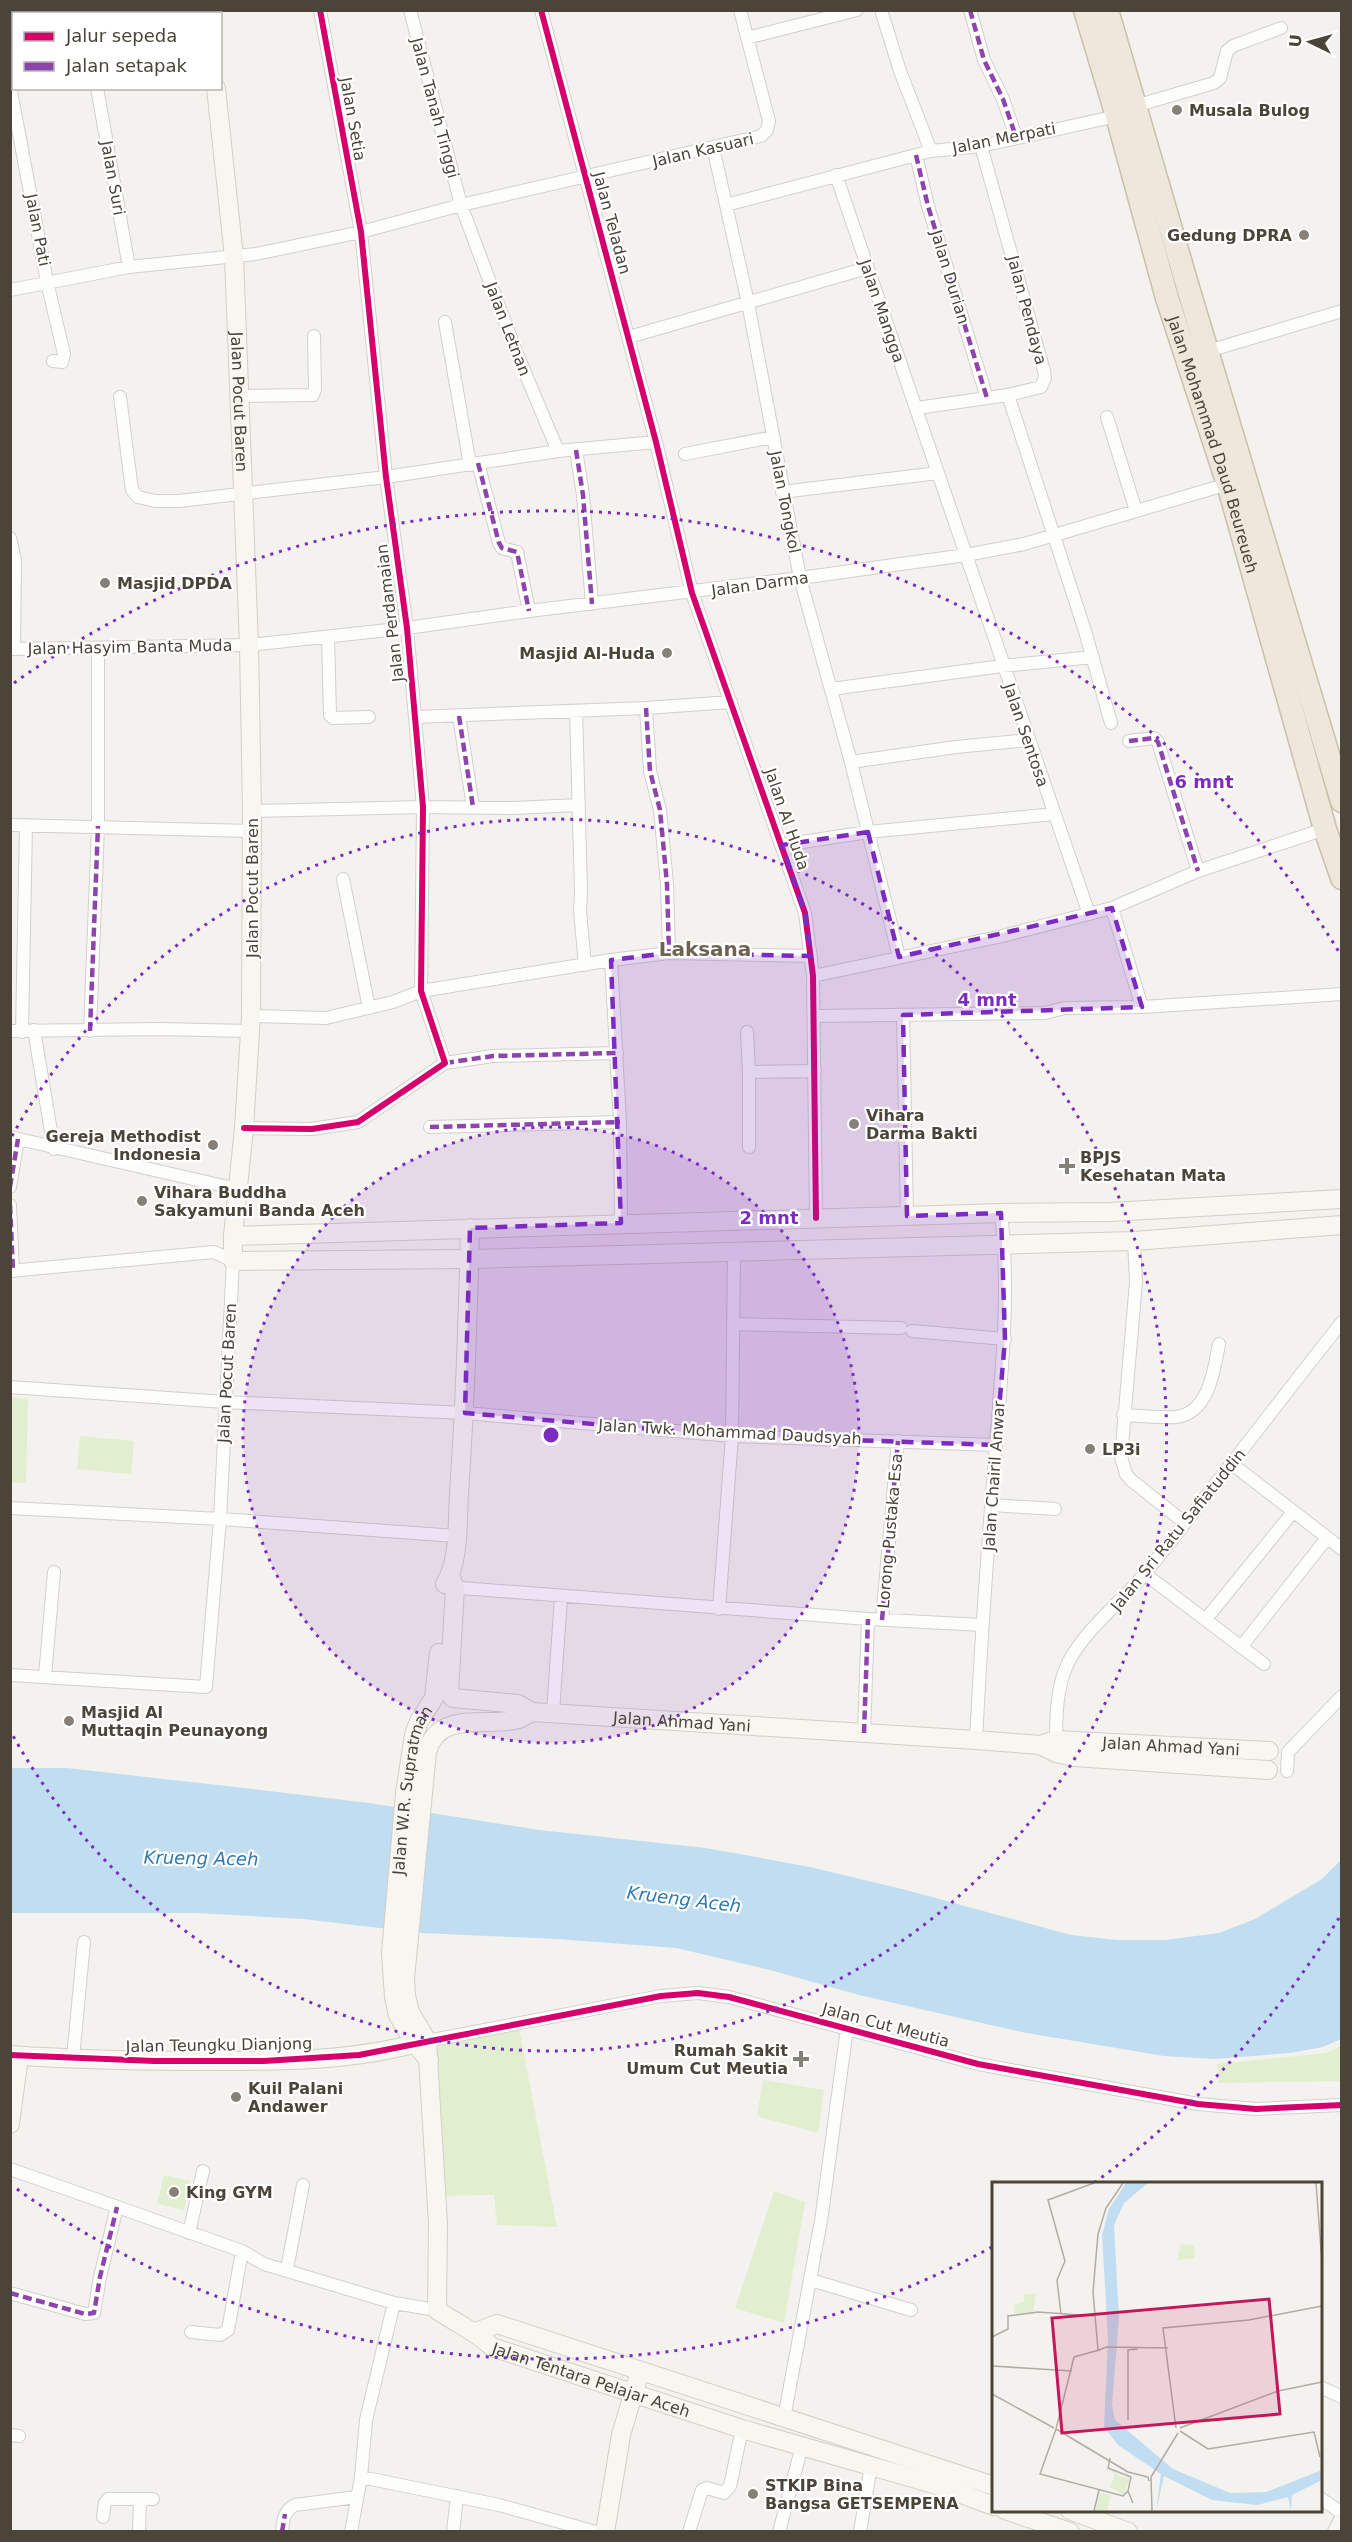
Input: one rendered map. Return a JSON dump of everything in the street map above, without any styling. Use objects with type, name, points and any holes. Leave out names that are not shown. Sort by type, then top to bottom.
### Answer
[{"type":"highway","name":"Jalan Mohammad Daud Beureueh","points":[[1085,10],[1126,111],[1208,351],[1335,754],[1341,801]]},
{"type":"highway","name":"Jalan Mohammad Daud Beureueh","points":[[1107,10],[1126,111],[1167,298],[1228,484],[1325,829],[1341,878]]},
{"type":"main road","name":"Jalan Pocut Baren","points":[[216,90],[234,257],[249,645],[252,811],[251,1023],[244,1128],[233,1236],[233,1261]]},
{"type":"main road","points":[[233,1236],[621,1223],[1110,1212],[1341,1199]]},
{"type":"main road","points":[[233,1261],[470,1259],[734,1250],[1134,1241],[1341,1225]]},
{"type":"main road","name":"Jalan W.R. Supratman","points":[[421,2042],[398,2015],[394,1997],[413,1793],[414,1735],[419,1721],[434,1698],[456,1536],[465,1413],[470,1228]]},
{"type":"main road","points":[[1321,1228],[1341,1239]]},
{"type":"main road","name":"Jalan Ahmad Yani","points":[[449,1584],[449,1687],[451,1697],[518,1704],[532,1712],[1051,1746],[1074,1757],[1220,1758],[1269,1751]]},
{"type":"main road","points":[[413,1793],[428,1747],[441,1730],[473,1721],[518,1719],[532,1712]]},
{"type":"main road","points":[[1220,1758],[1268,1770]]},
{"type":"main road","name":"Jalan W.R. Supratman","points":[[399,1954],[410,2012],[429,2060],[438,2224],[436,2310]]},
{"type":"main road","name":"Jalan Teungku Dianjong","points":[[15,2055],[154,2061],[264,2061],[359,2055],[421,2042]]},
{"type":"main road","points":[[10,2124],[15,2055]]},
{"type":"main road","points":[[436,2310],[452,2321],[476,2332]]},
{"type":"main road","name":"Jalan Tentara Pelajar Aceh","points":[[992,2486],[938,2476],[872,2465],[742,2429],[492,2347],[476,2332],[497,2324],[640,2369],[784,2418],[938,2476],[992,2505]]},
{"type":"main road","points":[[605,2532],[621,2435],[640,2369]]},
{"type":"main road","points":[[1007,2512],[1044,2528],[1070,2532]]},
{"type":"main road","points":[[1073,2512],[1128,2532]]},
{"type":"main road","points":[[1337,2532],[1341,2522]]},
{"type":"street","name":"Jalan Setia","points":[[320,10],[360,232]]},
{"type":"street","name":"Jalan Tanah Tinggi","points":[[410,10],[461,205]]},
{"type":"street","name":"Jalan Teladan","points":[[542,10],[656,442]]},
{"type":"street","name":"Jalan Kasuari","points":[[10,290],[129,267],[234,257],[360,232],[461,205],[761,136],[767,130],[769,121],[740,10]]},
{"type":"street","points":[[747,38],[857,10]]},
{"type":"street","name":"Jalan Merpati","points":[[881,10],[900,71],[931,151],[981,146],[1126,111],[1214,83],[1220,78],[1225,57],[1233,46],[1281,28]]},
{"type":"street","points":[[970,10],[984,60],[1003,99],[1016,137]]},
{"type":"street","name":"Jalan Pati","points":[[10,86],[47,282],[64,354],[62,362],[53,361]]},
{"type":"street","name":"Jalan Suri","points":[[97,90],[129,267]]},
{"type":"street","name":"Jalan Pendaya","points":[[917,408],[1008,395],[1041,387],[1045,378],[981,146]]},
{"type":"street","name":"Jalan Tongkol","points":[[713,147],[748,303],[800,578],[851,762],[899,957]]},
{"type":"street","points":[[726,205],[931,151]]},
{"type":"street","name":"Jalan Durian","points":[[916,155],[928,206],[987,398]]},
{"type":"street","name":"Jalan Mangga","points":[[836,175],[966,555]]},
{"type":"street","name":"Jalan Letnan","points":[[461,205],[515,350],[558,451]]},
{"type":"street","name":"Jalan Perdamaian","points":[[360,232],[386,477],[407,628],[423,807],[421,991],[445,1063]]},
{"type":"street","points":[[629,337],[867,268]]},
{"type":"street","points":[[1208,351],[1341,311]]},
{"type":"street","points":[[445,322],[474,464],[499,543],[502,548],[517,552],[529,611]]},
{"type":"street","points":[[239,396],[313,395],[315,390],[314,336]]},
{"type":"street","points":[[1008,395],[1093,657],[1111,723]]},
{"type":"street","points":[[120,397],[132,490],[138,497],[155,501],[179,501],[386,477],[558,451],[656,442]]},
{"type":"street","points":[[1107,417],[1136,511]]},
{"type":"street","points":[[685,454],[773,437]]},
{"type":"street","name":"Jalan Al Huda","points":[[656,442],[692,593],[805,913],[813,976],[816,1218]]},
{"type":"street","points":[[576,450],[583,495],[592,604]]},
{"type":"street","points":[[782,492],[938,473]]},
{"type":"street","name":"Jalan Darma","points":[[249,645],[692,593],[966,555],[1053,537],[1228,484]]},
{"type":"street","points":[[10,538],[15,560],[12,650]]},
{"type":"street","name":"Jalan Sentosa","points":[[966,555],[1002,666],[1089,914]]},
{"type":"street","points":[[328,636],[330,715],[333,718],[369,717]]},
{"type":"street","name":"Jalan Hasyim Banta Muda","points":[[12,650],[249,645]]},
{"type":"street","points":[[90,1031],[98,826],[98,649]]},
{"type":"street","points":[[831,689],[1002,666],[1093,657]]},
{"type":"street","points":[[415,717],[646,708],[731,702]]},
{"type":"street","points":[[646,708],[650,771],[660,810],[667,884],[669,953]]},
{"type":"street","points":[[576,711],[580,911],[585,965]]},
{"type":"street","points":[[459,716],[473,807]]},
{"type":"street","points":[[1129,741],[1154,738],[1158,742],[1198,871]]},
{"type":"street","points":[[851,762],[956,747],[1028,740]]},
{"type":"street","points":[[252,811],[423,807],[514,808],[579,805]]},
{"type":"street","points":[[782,845],[868,832],[1054,814]]},
{"type":"street","points":[[10,825],[252,831]]},
{"type":"street","points":[[26,825],[22,1031],[54,1149]]},
{"type":"street","points":[[813,976],[998,937],[1112,908],[1198,871],[1325,829]]},
{"type":"street","points":[[343,879],[369,1008]]},
{"type":"street","points":[[1112,908],[1142,1007]]},
{"type":"street","points":[[22,1031],[159,1029],[326,1018],[369,1008],[421,991],[611,960],[669,953],[811,956]]},
{"type":"street","points":[[611,960],[620,1122],[621,1223]]},
{"type":"street","points":[[814,1016],[1045,1013],[1065,1008],[1142,1007],[1341,994]]},
{"type":"street","points":[[903,1015],[907,1216]]},
{"type":"street","points":[[747,1032],[749,1147]]},
{"type":"street","points":[[244,1128],[312,1129],[358,1122],[445,1063],[493,1056],[617,1053]]},
{"type":"street","points":[[749,1072],[815,1071]]},
{"type":"street","points":[[430,1127],[620,1122]]},
{"type":"street","points":[[10,1187],[14,1138],[54,1149],[237,1189]]},
{"type":"street","points":[[10,1205],[12,1271],[214,1252],[233,1261]]},
{"type":"street","name":"Jalan Chairil Anwar","points":[[976,1740],[982,1625],[1005,1339],[1005,1245],[1001,1213]]},
{"type":"street","points":[[214,1252],[233,1236]]},
{"type":"street","points":[[1134,1241],[1136,1282],[1121,1457],[1126,1474],[1185,1523]]},
{"type":"street","points":[[719,1609],[732,1436],[734,1250]]},
{"type":"street","name":"Jalan Pocut Baren","points":[[45,1676],[206,1687],[220,1519],[233,1261]]},
{"type":"street","name":"Jalan Sri Ratu Safiatuddin","points":[[1051,1746],[1064,1675],[1070,1660],[1084,1640],[1145,1574],[1341,1322]]},
{"type":"street","points":[[733,1324],[906,1329],[1005,1339]]},
{"type":"street","points":[[1123,1415],[1178,1417],[1200,1404],[1211,1383],[1220,1344]]},
{"type":"street","name":"Jalan Twk. Mohammad Daudsyah","points":[[10,1387],[225,1402],[465,1413],[732,1436],[996,1445]]},
{"type":"street","name":"Lorong Pustaka Esa","points":[[882,1620],[898,1441]]},
{"type":"street","points":[[1232,1464],[1341,1549]]},
{"type":"street","points":[[992,1505],[1055,1509]]},
{"type":"street","points":[[10,1508],[220,1519],[456,1536]]},
{"type":"street","points":[[1206,1619],[1293,1512]]},
{"type":"street","points":[[1241,1647],[1327,1538]]},
{"type":"street","points":[[10,1674],[45,1676],[54,1572]]},
{"type":"street","points":[[1145,1574],[1264,1664]]},
{"type":"street","points":[[449,1584],[561,1597],[982,1625]]},
{"type":"street","points":[[553,1712],[561,1597]]},
{"type":"street","points":[[864,1732],[868,1619]]},
{"type":"street","points":[[1287,1771],[1288,1752],[1341,1696]]},
{"type":"street","points":[[73,2058],[84,1942]]},
{"type":"street","name":"Jalan Cut Meutia","points":[[421,2042],[661,1996],[698,1993],[729,1997],[978,2064],[1198,2104],[1256,2109],[1341,2105]]},
{"type":"street","points":[[784,2418],[811,2280],[830,2165],[847,2028]]},
{"type":"street","points":[[10,2169],[242,2251],[264,2264],[287,2269],[394,2304],[436,2310]]},
{"type":"street","points":[[189,2233],[203,2171]]},
{"type":"street","points":[[287,2269],[303,2185]]},
{"type":"street","points":[[10,2293],[86,2314],[94,2313],[117,2206]]},
{"type":"street","points":[[191,2332],[220,2335],[228,2330],[242,2251]]},
{"type":"street","points":[[811,2280],[911,2310]]},
{"type":"street","points":[[351,2532],[361,2477],[366,2420],[394,2304]]},
{"type":"street","points":[[1322,2388],[1341,2397]]},
{"type":"street","points":[[689,2532],[702,2490],[707,2488],[724,2493],[727,2491],[742,2429]]},
{"type":"street","points":[[779,2532],[802,2446]]},
{"type":"street","points":[[860,2532],[872,2465]]},
{"type":"street","points":[[361,2477],[457,2496],[596,2532]]},
{"type":"street","points":[[453,2532],[457,2496]]},
{"type":"street","points":[[282,2532],[285,2514],[295,2505],[356,2497]]},
{"type":"street","points":[[103,2517],[105,2503],[108,2499],[153,2499]]},
{"type":"street","points":[[140,2499],[140,2532]]},
{"type":"street","points":[[1322,2499],[1341,2513]]},
{"type":"highlighted area","points":[[868,832],[899,957],[1112,908],[1142,1007],[903,1015],[907,1216],[1001,1213],[1005,1339],[996,1445],[732,1436],[465,1413],[470,1228],[621,1223],[611,960],[669,953],[811,956],[805,913],[782,845]]},
{"type":"green space","points":[[11,1397],[28,1399],[26,1483],[11,1482]]},
{"type":"green space","points":[[80,1436],[134,1441],[131,1474],[77,1469]]},
{"type":"green space","points":[[519,2028],[557,2227],[497,2225],[494,2195],[441,2196],[437,2050],[442,2041]]},
{"type":"green space","points":[[1341,2046],[1341,2081],[1219,2083],[1217,2064],[1326,2053]]},
{"type":"green space","points":[[763,2080],[824,2090],[818,2133],[757,2116]]},
{"type":"green space","name":"King GYM","points":[[164,2175],[190,2181],[184,2210],[157,2204]]},
{"type":"green space","points":[[774,2191],[805,2202],[784,2323],[735,2308]]},
{"type":"water","name":"Krueng Aceh","points":[[10,1768],[67,1768],[244,1788],[369,1803],[539,1830],[706,1848],[810,1867],[906,1890],[1071,1935],[1117,1940],[1165,1940],[1219,1933],[1255,1919],[1322,1879],[1341,1860],[1341,2039],[1323,2047],[1290,2053],[1214,2059],[1164,2056],[1021,2032],[859,1995],[770,1970],[676,1948],[557,1939],[422,1933],[303,1919],[196,1913],[11,1913]]},
{"type":"marked path","points":[[970,10],[984,60],[1003,99],[1016,137]]},
{"type":"marked path","points":[[916,155],[928,206],[987,398]]},
{"type":"marked path","points":[[576,450],[583,495],[592,604]]},
{"type":"marked path","points":[[478,463],[499,543],[502,548],[517,552],[529,611]]},
{"type":"marked path","points":[[646,708],[650,771],[660,810],[667,884],[669,953]]},
{"type":"marked path","points":[[459,716],[473,807]]},
{"type":"marked path","points":[[1129,741],[1154,738],[1158,742],[1198,871]]},
{"type":"marked path","points":[[90,1031],[98,826]]},
{"type":"marked path","points":[[445,1063],[493,1056],[617,1053]]},
{"type":"marked path","points":[[430,1127],[620,1122]]},
{"type":"marked path","points":[[10,1187],[18,1139]]},
{"type":"marked path","points":[[10,1205],[13,1271]]},
{"type":"marked path","points":[[882,1620],[898,1441]]},
{"type":"marked path","points":[[864,1733],[868,1619]]},
{"type":"marked path","points":[[10,2293],[85,2314],[94,2313],[117,2207]]},
{"type":"marked path","points":[[282,2532],[285,2514]]},
{"type":"cycle path","points":[[244,1128],[312,1129],[358,1122],[445,1063],[421,991],[423,807],[407,628],[386,477],[361,232],[320,10]]},
{"type":"cycle path","points":[[541,10],[656,442],[692,593],[805,913],[813,976],[816,1218]]},
{"type":"cycle path","points":[[10,2055],[154,2061],[264,2061],[359,2055],[661,1996],[698,1993],[729,1997],[978,2064],[1198,2104],[1256,2109],[1342,2105]]},
{"type":"place","name":"Musala Bulog","points":[[1177,110]]},
{"type":"place","name":"Gedung DPRA","points":[[1304,235]]},
{"type":"place","name":"Masjid DPDA","points":[[105,583]]},
{"type":"place","name":"Masjid Al-Huda","points":[[667,653]]},
{"type":"place","name":"Vihara Darma Bakti","points":[[854,1124]]},
{"type":"place","name":"Gereja Methodist Indonesia","points":[[213,1145]]},
{"type":"place","name":"BPJS Kesehatan Mata","points":[[1067,1166]]},
{"type":"place","name":"Vihara Buddha Sakyamuni Banda Aceh","points":[[142,1201]]},
{"type":"place","name":"LP3i","points":[[1090,1449]]},
{"type":"place","name":"Masjid Al Muttaqin Peunayong","points":[[69,1721]]},
{"type":"place","name":"Rumah Sakit Umum Cut Meutia","points":[[801,2059]]},
{"type":"place","name":"Kuil Palani Andawer","points":[[236,2097]]},
{"type":"place","name":"King GYM","points":[[174,2192]]},
{"type":"place","name":"STKIP Bina Bangsa GETSEMPENA","points":[[753,2494]]},
{"type":"district","name":"Laksana","points":[[705,949]]}]
